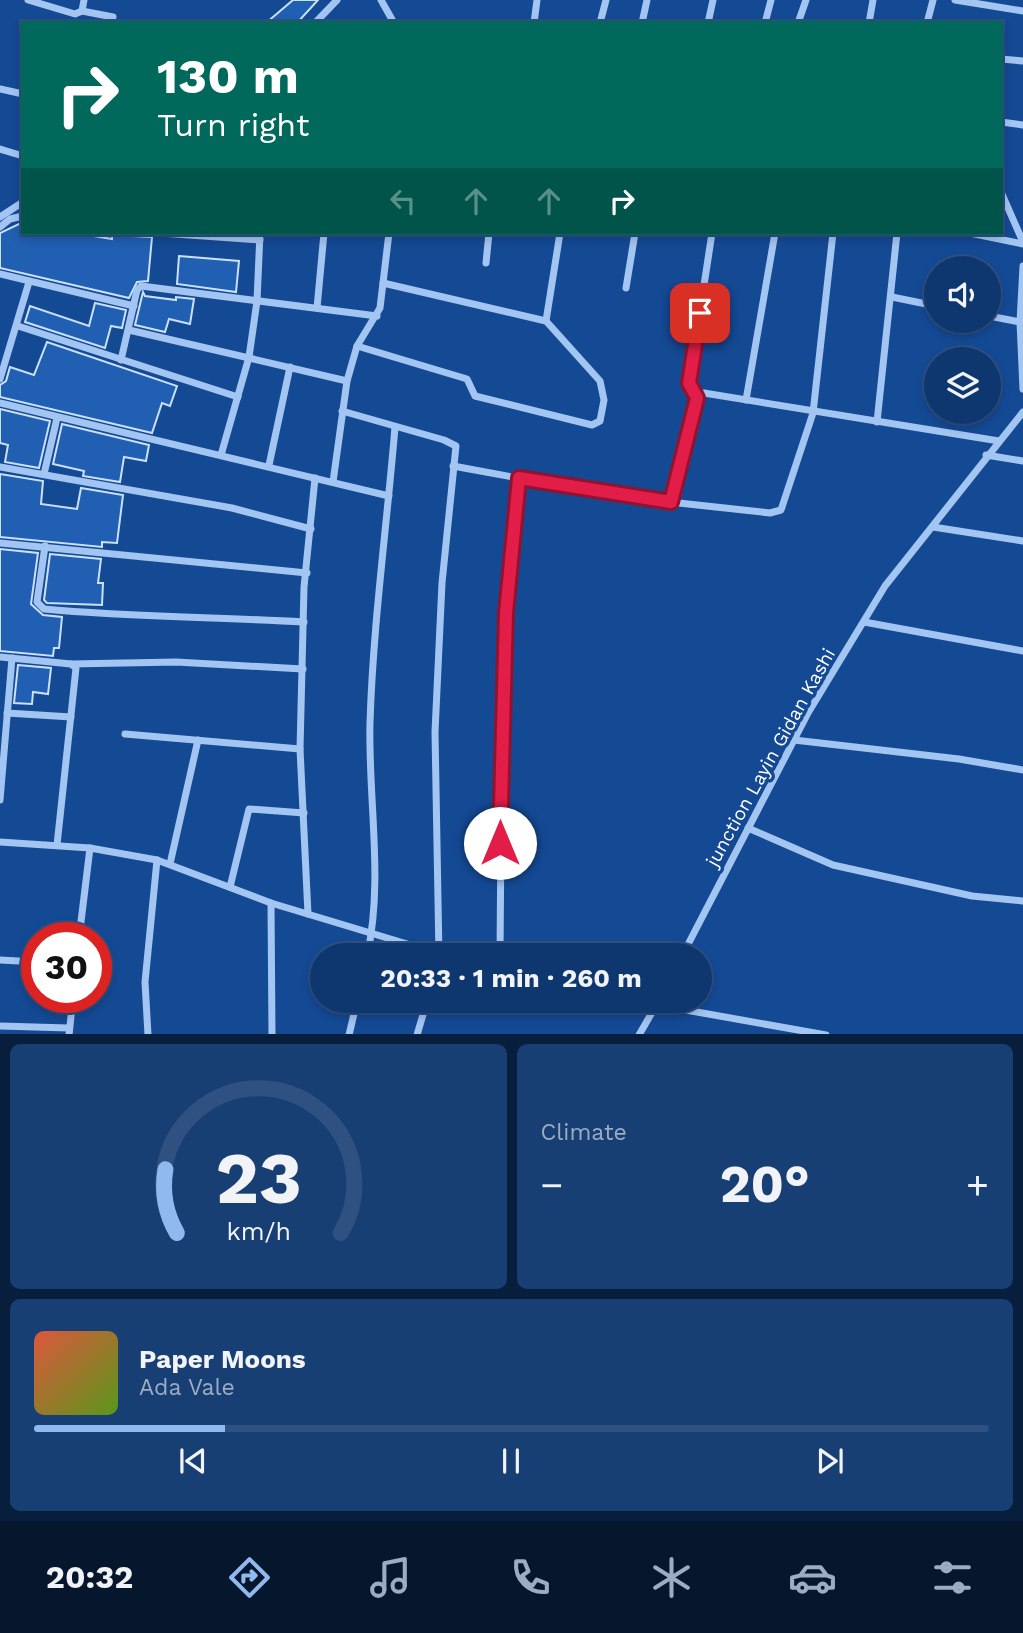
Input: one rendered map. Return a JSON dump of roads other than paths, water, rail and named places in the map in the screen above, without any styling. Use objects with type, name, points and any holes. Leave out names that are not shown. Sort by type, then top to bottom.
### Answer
[{"type":"street","points":[[28,0],[75,14],[82,11],[113,17]]},
{"type":"street","points":[[82,11],[84,0]]},
{"type":"street","points":[[317,21],[337,0]]},
{"type":"street","points":[[381,0],[393,21]]},
{"type":"street","points":[[534,21],[537,0]]},
{"type":"street","points":[[601,21],[606,0]]},
{"type":"street","points":[[642,21],[647,0]]},
{"type":"street","points":[[708,21],[713,0]]},
{"type":"street","points":[[766,21],[771,0]]},
{"type":"street","points":[[799,21],[806,0]]},
{"type":"street","points":[[869,21],[873,0]]},
{"type":"street","points":[[928,21],[933,0]]},
{"type":"street","points":[[955,0],[1023,11]]},
{"type":"street","points":[[1003,59],[1023,61]]},
{"type":"street","points":[[0,89],[21,94]]},
{"type":"street","points":[[1003,121],[1023,125]]},
{"type":"street","points":[[0,149],[21,155]]},
{"type":"street","points":[[1003,197],[1023,243]]},
{"type":"street","points":[[0,217],[21,203]]},
{"type":"street","points":[[0,227],[10,219],[21,216]]},
{"type":"street","points":[[221,455],[249,357],[257,301],[260,236],[227,235]]},
{"type":"street","points":[[317,309],[324,235]]},
{"type":"street","points":[[333,482],[347,381],[357,346],[377,316],[389,235]]},
{"type":"street","points":[[486,262],[489,235]]},
{"type":"street","points":[[546,321],[560,235]]},
{"type":"street","points":[[626,288],[635,235]]},
{"type":"street","points":[[697,398],[689,383],[712,235]]},
{"type":"street","points":[[746,400],[775,235]]},
{"type":"street","points":[[453,466],[671,502],[770,513],[781,510],[813,413],[833,235]]},
{"type":"street","points":[[877,422],[897,235]]},
{"type":"street","points":[[981,235],[1023,243]]},
{"type":"street","points":[[1023,266],[1020,322],[1023,389]]},
{"type":"street","points":[[0,274],[134,306]]},
{"type":"street","points":[[0,379],[29,282]]},
{"type":"street","points":[[357,346],[467,379],[475,396],[597,424],[604,400],[600,381],[546,321],[383,283]]},
{"type":"street","points":[[121,360],[141,286],[377,316]]},
{"type":"street","points":[[892,297],[924,304]]},
{"type":"street","points":[[1001,318],[1020,322]]},
{"type":"street","points":[[18,326],[238,397]]},
{"type":"street","points":[[129,331],[347,381]]},
{"type":"street","points":[[269,465],[290,366]]},
{"type":"street","points":[[671,502],[697,398],[704,393],[813,413],[999,440]]},
{"type":"street","points":[[0,404],[269,465],[389,496]]},
{"type":"street","points":[[342,411],[456,446],[442,583],[435,732],[442,943]]},
{"type":"street","name":"junction Layin Gidan Kashi","points":[[689,943],[794,740],[885,586],[986,455],[1023,412]]},
{"type":"street","points":[[44,474],[57,418]]},
{"type":"street","points":[[370,943],[372,678],[395,427]]},
{"type":"street","points":[[986,455],[1023,461]]},
{"type":"street","points":[[0,467],[232,509],[311,529]]},
{"type":"street","points":[[308,914],[300,749],[304,622],[315,478]]},
{"type":"street","points":[[500,943],[502,719],[506,613],[519,478]]},
{"type":"street","points":[[933,527],[1023,541]]},
{"type":"street","points":[[0,543],[307,573]]},
{"type":"street","points":[[45,546],[37,602],[44,609],[112,615],[186,615],[304,622]]},
{"type":"street","points":[[864,622],[1023,651]]},
{"type":"street","points":[[0,657],[71,664],[176,662],[303,670]]},
{"type":"street","points":[[0,800],[12,658]]},
{"type":"street","points":[[57,845],[76,671],[71,664]]},
{"type":"street","points":[[7,713],[71,717]]},
{"type":"street","points":[[125,734],[300,749]]},
{"type":"street","points":[[170,864],[198,740]]},
{"type":"street","points":[[794,740],[959,759],[1023,770]]},
{"type":"street","points":[[230,887],[249,809],[304,813]]},
{"type":"street","points":[[748,828],[833,864],[972,896],[1023,901]]},
{"type":"street","points":[[0,842],[90,848],[157,860],[271,902],[402,943]]},
{"type":"street","points":[[81,922],[90,848]]},
{"type":"street","points":[[148,1034],[145,982],[157,860]]},
{"type":"street","points":[[271,902],[271,1034]]},
{"type":"street","points":[[0,960],[21,961]]},
{"type":"street","points":[[0,1026],[69,1031],[71,1013]]},
{"type":"street","points":[[349,1034],[353,1013]]},
{"type":"street","points":[[417,1034],[423,1013]]},
{"type":"street","points":[[639,1034],[651,1013]]},
{"type":"street","points":[[712,1013],[826,1034]]}]
